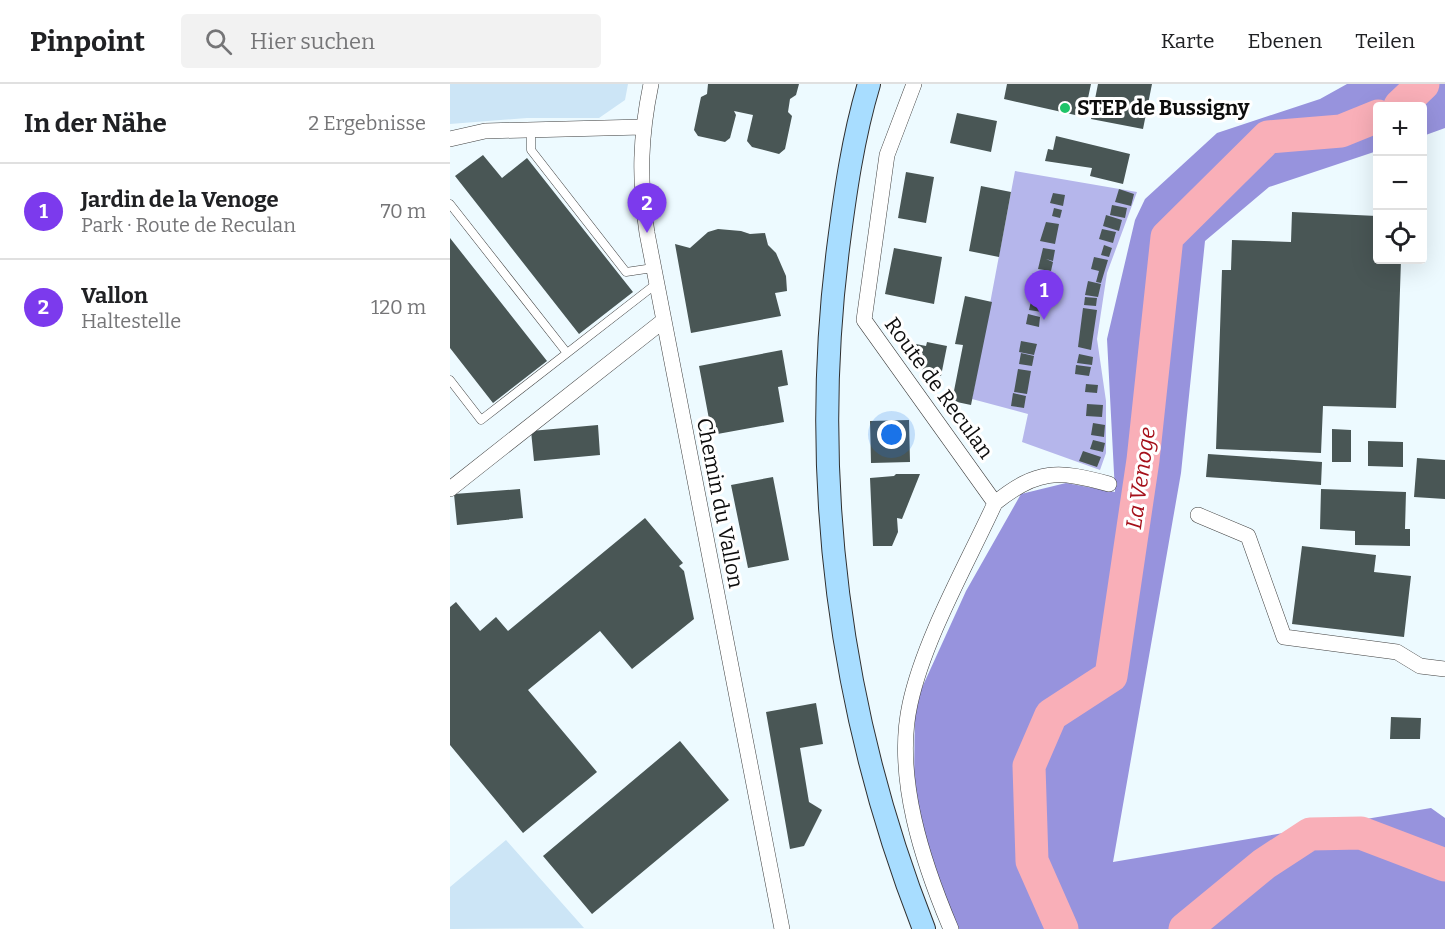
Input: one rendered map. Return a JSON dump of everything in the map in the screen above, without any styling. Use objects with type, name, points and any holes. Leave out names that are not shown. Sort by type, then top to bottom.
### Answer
[{"type":"main road","points":[[869,84],[845,193],[831,302],[827,428],[830,529],[842,634],[873,773],[911,896],[924,929]]},
{"type":"street","name":"Chemin du Vallon","points":[[651,84],[642,127],[640,178],[653,268],[782,929]]},
{"type":"street","name":"Route de Reculan","points":[[914,84],[887,155],[864,320],[995,503]]},
{"type":"street","points":[[450,139],[485,131],[531,128],[642,127]]},
{"type":"street","points":[[450,489],[663,321]]},
{"type":"street","points":[[951,929],[929,878],[914,821],[905,750],[909,706],[920,666],[995,503],[1018,484],[1048,474],[1078,475],[1109,484]]},
{"type":"street","points":[[1198,515],[1248,536],[1284,637],[1397,652],[1420,666],[1440,668]]},
{"type":"lane","points":[[531,128],[531,150],[626,272],[653,268]]},
{"type":"lane","points":[[450,204],[567,353]]},
{"type":"lane","points":[[450,380],[481,420],[656,284]]},
{"type":"shaded area","points":[[450,84],[628,84],[625,100],[599,118],[527,118],[450,124]]},
{"type":"shaded area","points":[[1347,84],[1445,84],[1445,128],[1427,135],[1427,102],[1373,102],[1373,152],[1269,187],[1205,241],[1181,473],[1113,862],[1431,808],[1445,818],[1445,929],[944,929],[914,783],[915,703],[966,591],[1021,494],[1066,483],[1115,492],[1107,339],[1135,220],[1145,199],[1217,133],[1320,99]]},
{"type":"shaded area","points":[[1015,171],[1137,192],[1107,273],[1097,339],[1106,401],[1106,453],[1100,470],[1022,442],[1028,414],[972,399]]},
{"type":"shaded area","points":[[506,840],[584,928],[450,929],[450,887]]},
{"type":"building","points":[[708,84],[799,84],[796,95],[790,99],[788,112],[792,116],[785,149],[779,154],[752,147],[747,141],[753,115],[734,111],[736,115],[730,138],[725,142],[698,136],[694,130],[701,97],[707,94]]},
{"type":"building","name":"STEP de Bussigny","points":[[1007,84],[1091,84],[1084,117],[1004,99]]},
{"type":"building","points":[[1098,84],[1152,84],[1143,129],[1091,119]]},
{"type":"building","points":[[957,113],[997,121],[991,152],[950,143]]},
{"type":"building","points":[[1056,136],[1130,154],[1123,184],[1090,176],[1092,168],[1045,161],[1048,149],[1053,150]]},
{"type":"building","points":[[483,155],[502,178],[527,158],[633,292],[579,334],[455,176]]},
{"type":"building","points":[[906,172],[934,177],[926,223],[898,218]]},
{"type":"building","points":[[981,186],[1011,192],[999,257],[969,251]]},
{"type":"building","points":[[1119,189],[1134,194],[1131,206],[1115,202]]},
{"type":"building","points":[[1053,193],[1065,195],[1063,206],[1050,203]]},
{"type":"building","points":[[1112,205],[1127,208],[1125,218],[1110,215]]},
{"type":"building","points":[[1054,208],[1062,210],[1060,218],[1052,216]]},
{"type":"building","points":[[1292,212],[1373,216],[1373,264],[1401,264],[1396,408],[1323,406],[1321,453],[1216,449],[1222,270],[1231,270],[1232,240],[1291,242]]},
{"type":"building","points":[[1106,215],[1122,220],[1119,231],[1103,226]]},
{"type":"building","points":[[1046,222],[1059,224],[1055,244],[1040,241]]},
{"type":"building","points":[[718,229],[750,234],[765,233],[768,245],[776,253],[786,276],[787,291],[775,293],[781,316],[691,333],[675,244],[690,248],[708,232]]},
{"type":"building","points":[[1102,229],[1116,232],[1113,243],[1099,239]]},
{"type":"building","points":[[450,238],[547,361],[493,403],[450,348]]},
{"type":"building","points":[[1104,245],[1112,248],[1109,257],[1101,255]]},
{"type":"building","points":[[894,248],[942,257],[934,304],[885,294]]},
{"type":"building","points":[[1043,248],[1055,250],[1053,261],[1046,259],[1053,262],[1051,271],[1038,269]]},
{"type":"building","points":[[1094,257],[1108,260],[1101,283],[1096,282],[1099,271],[1091,269]]},
{"type":"building","points":[[1038,275],[1051,277],[1049,288],[1036,285]]},
{"type":"building","points":[[1088,281],[1101,284],[1098,297],[1085,295]]},
{"type":"building","points":[[1034,288],[1047,291],[1042,312],[1029,310]]},
{"type":"building","points":[[965,296],[992,302],[971,405],[952,401],[963,345],[955,344]]},
{"type":"building","points":[[1085,297],[1097,298],[1096,306],[1084,305]]},
{"type":"building","points":[[1083,308],[1097,310],[1091,350],[1078,347]]},
{"type":"building","points":[[1028,314],[1040,317],[1039,327],[1026,324]]},
{"type":"building","points":[[1021,341],[1037,344],[1034,355],[1019,352]]},
{"type":"building","points":[[927,342],[947,346],[941,376],[922,373],[925,357],[913,352],[916,344],[926,346]]},
{"type":"building","points":[[782,350],[788,385],[778,387],[784,422],[712,435],[699,366]]},
{"type":"building","points":[[1021,353],[1034,356],[1032,366],[1019,364]]},
{"type":"building","points":[[1079,354],[1093,357],[1092,365],[1077,363]]},
{"type":"building","points":[[1076,365],[1091,367],[1089,376],[1075,374]]},
{"type":"building","points":[[1018,369],[1031,371],[1027,394],[1014,392]]},
{"type":"building","points":[[1086,384],[1098,385],[1097,393],[1085,392]]},
{"type":"building","points":[[1013,393],[1026,396],[1024,408],[1011,406]]},
{"type":"building","points":[[1087,404],[1103,405],[1102,417],[1086,416]]},
{"type":"building","points":[[909,420],[910,462],[871,463],[870,421]]},
{"type":"building","points":[[1093,423],[1105,425],[1104,437],[1091,435]]},
{"type":"building","points":[[598,425],[600,455],[534,461],[531,431]]},
{"type":"building","points":[[1332,429],[1351,430],[1351,462],[1332,462]]},
{"type":"building","points":[[1093,440],[1105,443],[1103,452],[1090,449]]},
{"type":"building","points":[[1368,441],[1403,442],[1403,467],[1368,466]]},
{"type":"building","points":[[1083,451],[1101,457],[1097,467],[1079,461]]},
{"type":"building","points":[[1208,454],[1322,462],[1321,485],[1206,477]]},
{"type":"building","points":[[1417,458],[1445,460],[1445,499],[1414,497]]},
{"type":"building","points":[[896,474],[920,474],[902,519],[897,518],[898,532],[892,546],[873,546],[870,478]]},
{"type":"building","points":[[773,477],[789,560],[748,568],[731,485]]},
{"type":"building","points":[[520,489],[523,518],[457,525],[454,494]]},
{"type":"building","points":[[1321,489],[1406,492],[1405,529],[1410,529],[1410,546],[1355,545],[1355,531],[1320,529]]},
{"type":"building","points":[[645,518],[683,563],[679,566],[684,571],[694,619],[632,669],[600,631],[528,690],[597,772],[523,833],[450,745],[450,607],[456,602],[480,631],[496,617],[508,631]]},
{"type":"building","points":[[1302,546],[1376,555],[1374,572],[1411,576],[1404,637],[1292,624]]},
{"type":"building","points":[[816,703],[823,744],[800,748],[809,802],[822,810],[804,846],[790,849],[766,712]]},
{"type":"building","points":[[1391,717],[1421,718],[1420,739],[1390,739]]},
{"type":"building","points":[[680,741],[729,800],[592,914],[543,856]]},
{"type":"waterway","name":"La Venoge","points":[[1404,102],[1423,84]]},
{"type":"waterway","name":"La Venoge","points":[[1062,929],[1032,861],[1029,766],[1051,715],[1111,676],[1143,460],[1167,237],[1268,137],[1341,131],[1373,118]]},
{"type":"waterway","name":"La Venoge","points":[[1185,929],[1264,864],[1310,834],[1361,833],[1445,865]]},
{"type":"place","name":"STEP de Bussigny","points":[[1065,108]]},
{"type":"place","name":"Vallon","points":[[647,233]]},
{"type":"place","name":"Jardin de la Venoge","points":[[1044,320]]}]
